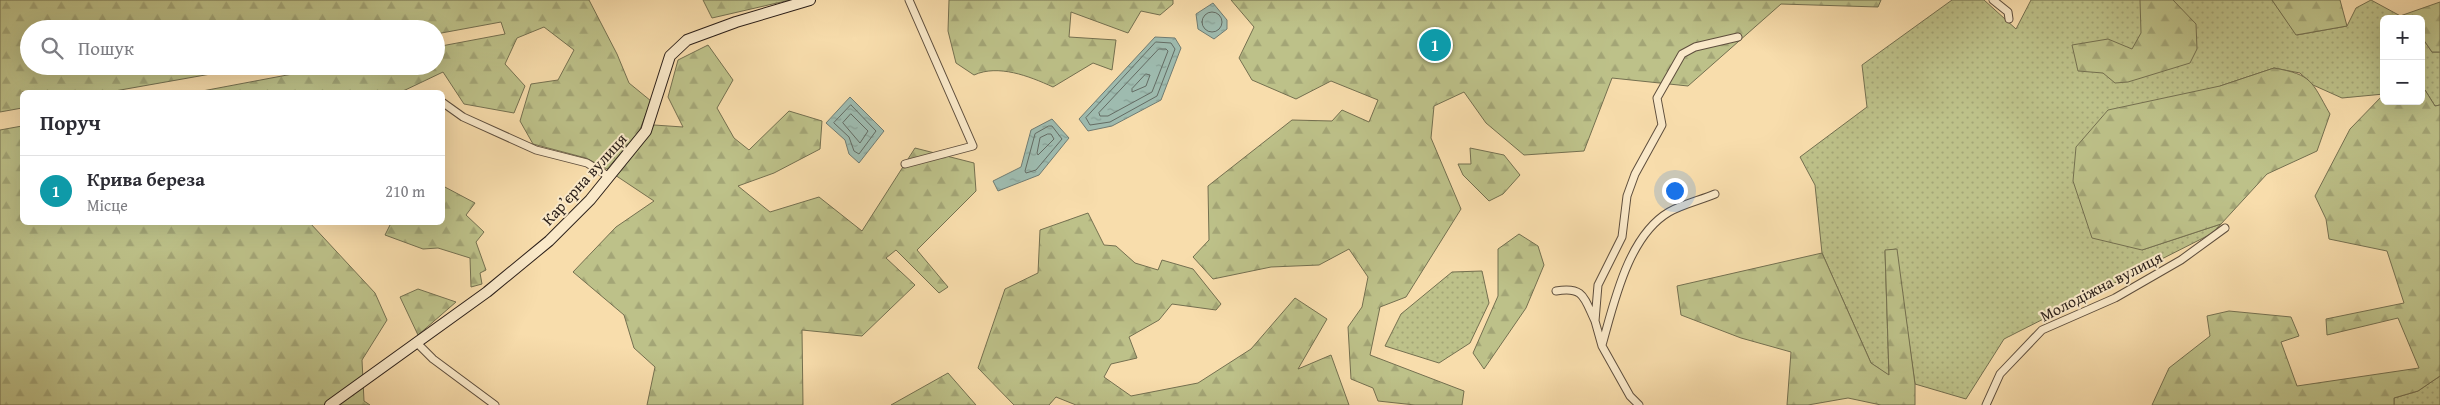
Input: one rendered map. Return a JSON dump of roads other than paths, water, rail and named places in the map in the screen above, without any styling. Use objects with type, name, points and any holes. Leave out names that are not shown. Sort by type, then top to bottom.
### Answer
[{"type":"street","name":"Карʼєрна вулиця","points":[[330,405],[487,292],[549,241],[590,200],[646,132],[670,56],[687,40],[736,22],[810,0]]},
{"type":"street","points":[[905,164],[973,146],[909,0]]},
{"type":"street","points":[[1992,0],[2008,12],[2009,19]]},
{"type":"street","points":[[1595,321],[1598,285],[1622,237],[1627,196],[1635,174],[1662,125],[1657,98],[1682,54],[1695,47],[1738,37]]},
{"type":"street","points":[[445,104],[463,116],[529,147],[586,163],[608,176]]},
{"type":"street","points":[[1602,346],[1616,297],[1629,262],[1650,228],[1669,212],[1716,194]]},
{"type":"street","name":"Молодіжна вулиця","points":[[1986,405],[2000,374],[2042,330],[2114,298],[2181,260],[2225,228]]},
{"type":"street","points":[[1556,292],[1567,289],[1578,291],[1582,294],[1595,321],[1602,346],[1630,396],[1639,405]]},
{"type":"street","points":[[416,342],[433,359],[495,405]]},
{"type":"water","points":[[1213,3],[1227,20],[1227,29],[1214,39],[1198,29],[1196,14]]},
{"type":"water","points":[[1155,37],[1175,38],[1181,48],[1161,100],[1112,126],[1088,131],[1079,119]]},
{"type":"water","points":[[850,97],[884,131],[859,163],[849,154],[845,140],[826,123]]},
{"type":"water","points":[[1052,119],[1069,138],[1039,175],[998,191],[993,181],[1021,167],[1031,130]]},
{"type":"place","name":"Крива береза","points":[[1435,45]]}]
